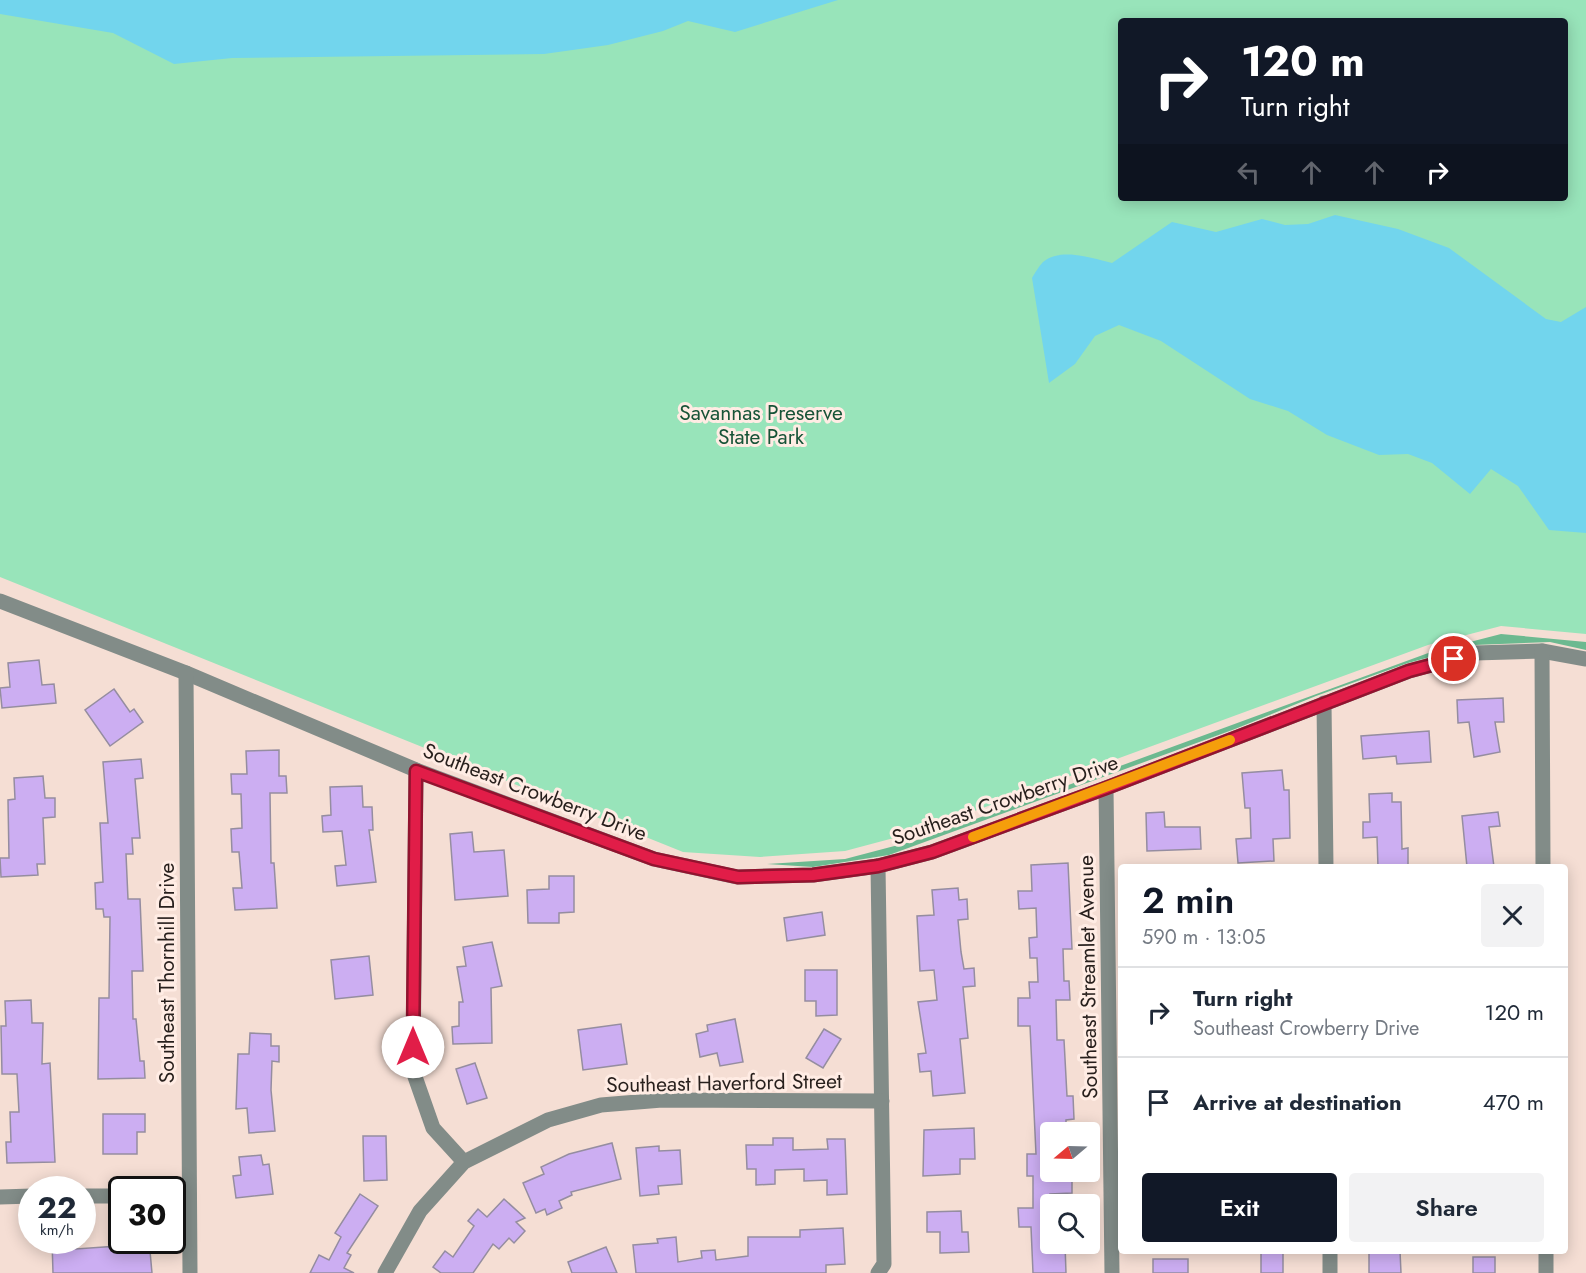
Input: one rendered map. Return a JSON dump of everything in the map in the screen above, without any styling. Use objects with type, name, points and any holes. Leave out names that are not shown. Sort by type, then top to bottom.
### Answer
[{"type":"street","name":"Southeast Crowberry Drive","points":[[0,601],[186,673],[416,771],[654,859],[738,877],[813,875],[878,866],[932,852],[1106,788],[1409,671],[1476,653],[1542,651],[1586,658]]},
{"type":"street","points":[[1542,651],[1543,864]]},
{"type":"street","name":"Southeast Thornhill Drive","points":[[186,673],[190,1273]]},
{"type":"street","points":[[1324,703],[1326,864]]},
{"type":"street","points":[[416,771],[413,1071],[433,1128],[464,1162]]},
{"type":"street","name":"Southeast Streamlet Avenue","points":[[1106,788],[1112,1273]]},
{"type":"street","points":[[878,866],[884,1264],[878,1273]]},
{"type":"street","name":"Southeast Haverford Street","points":[[385,1273],[420,1211],[464,1162],[548,1120],[601,1105],[663,1100],[882,1101]]},
{"type":"street","points":[[0,1197],[18,1196]]},
{"type":"street","points":[[1330,1254],[1330,1273]]},
{"type":"street","points":[[1546,1254],[1546,1273]]},
{"type":"green space","name":"Savannas Preserve State Park","points":[[0,0],[1586,0],[1586,634],[1501,626],[1428,645],[920,831],[845,851],[760,857],[683,852],[0,577]]},
{"type":"green space","points":[[1501,634],[1586,642],[1586,650],[1550,642],[1474,645],[1408,663],[1316,696],[1235,729],[889,855],[813,867],[767,864],[845,859],[921,839],[1431,652]]},
{"type":"water","points":[[0,0],[838,0],[735,32],[688,21],[663,31],[608,45],[544,54],[232,58],[174,64],[113,33],[0,14]]},
{"type":"water","points":[[1335,215],[1398,229],[1449,248],[1546,319],[1561,322],[1586,307],[1586,533],[1549,530],[1518,486],[1491,469],[1470,494],[1432,463],[1408,454],[1379,455],[1327,435],[1288,411],[1250,399],[1161,341],[1119,325],[1095,336],[1075,364],[1049,383],[1032,278],[1043,262],[1058,255],[1067,254],[1112,263],[1172,222],[1216,232],[1262,219],[1285,225],[1308,224]]},
{"type":"building","points":[[39,660],[42,685],[54,684],[56,703],[2,708],[0,688],[10,687],[8,663]]},
{"type":"building","points":[[114,689],[130,712],[134,709],[143,722],[110,746],[85,710]]},
{"type":"building","points":[[1503,698],[1504,722],[1495,722],[1500,752],[1474,757],[1469,722],[1458,723],[1457,700]]},
{"type":"building","points":[[1429,731],[1431,762],[1397,764],[1396,756],[1363,759],[1361,736]]},
{"type":"building","points":[[279,750],[279,776],[286,776],[287,793],[270,793],[271,863],[274,863],[277,908],[235,910],[233,888],[242,888],[239,852],[232,852],[231,829],[242,828],[241,794],[232,794],[231,774],[247,774],[246,751]]},
{"type":"building","points":[[141,759],[143,778],[135,779],[140,838],[132,838],[133,854],[126,854],[128,899],[140,899],[143,971],[132,971],[133,1019],[136,1019],[140,1061],[144,1061],[145,1078],[98,1079],[99,998],[109,998],[110,917],[104,917],[103,909],[96,909],[95,883],[103,882],[100,823],[108,823],[103,762]]},
{"type":"building","points":[[1282,770],[1284,790],[1289,790],[1290,838],[1273,839],[1274,861],[1238,863],[1236,839],[1251,838],[1250,808],[1245,808],[1242,773]]},
{"type":"building","points":[[43,776],[45,798],[55,798],[55,817],[43,818],[45,864],[37,864],[38,875],[1,877],[0,858],[9,858],[8,800],[15,799],[14,778]]},
{"type":"building","points":[[362,786],[363,807],[372,807],[373,830],[369,830],[376,882],[337,886],[335,866],[346,865],[342,831],[323,832],[322,816],[331,815],[330,787]]},
{"type":"building","points":[[1392,793],[1392,802],[1401,802],[1402,849],[1408,848],[1408,864],[1378,864],[1377,837],[1363,838],[1363,822],[1370,822],[1369,794]]},
{"type":"building","points":[[1164,812],[1165,827],[1200,827],[1201,849],[1147,851],[1146,813]]},
{"type":"building","points":[[1498,812],[1500,826],[1489,827],[1494,864],[1467,864],[1462,816]]},
{"type":"building","points":[[472,832],[474,852],[504,850],[508,896],[455,900],[450,834]]},
{"type":"building","points":[[1068,863],[1072,949],[1063,949],[1064,981],[1069,981],[1070,1000],[1056,1000],[1057,1040],[1064,1040],[1067,1096],[1073,1096],[1074,1119],[1066,1120],[1066,1122],[1040,1122],[1040,1182],[1072,1182],[1072,1193],[1040,1194],[1040,1254],[1065,1254],[1066,1273],[1033,1273],[1031,1227],[1019,1227],[1018,1208],[1033,1208],[1033,1176],[1027,1176],[1027,1154],[1036,1154],[1030,1026],[1018,1026],[1018,998],[1030,998],[1029,982],[1038,982],[1037,958],[1030,958],[1029,938],[1037,937],[1036,908],[1019,909],[1018,891],[1032,891],[1031,865]]},
{"type":"building","points":[[549,876],[574,876],[574,912],[559,913],[559,923],[528,923],[527,890],[549,889]]},
{"type":"building","points":[[958,888],[959,900],[967,899],[968,919],[958,920],[961,952],[964,969],[974,968],[975,986],[963,987],[968,1038],[960,1039],[965,1093],[933,1096],[931,1071],[920,1072],[918,1054],[926,1053],[918,1002],[937,1000],[934,970],[920,971],[917,916],[934,915],[932,890]]},
{"type":"building","points":[[822,912],[825,935],[787,941],[784,918]]},
{"type":"building","points":[[492,942],[502,986],[491,988],[492,1043],[453,1044],[452,1027],[459,1026],[459,1002],[463,1002],[457,967],[466,966],[463,947]]},
{"type":"building","points":[[369,956],[373,995],[335,999],[331,960]]},
{"type":"building","points":[[805,970],[837,970],[837,1015],[816,1016],[816,1001],[805,1001]]},
{"type":"building","points":[[31,1000],[32,1023],[43,1023],[42,1064],[50,1063],[55,1162],[7,1163],[6,1142],[11,1142],[10,1112],[19,1112],[17,1074],[2,1074],[1,1026],[6,1026],[5,1001]]},
{"type":"building","points":[[735,1019],[743,1062],[720,1066],[717,1053],[700,1057],[696,1034],[708,1031],[707,1025]]},
{"type":"building","points":[[621,1024],[627,1064],[583,1070],[578,1030]]},
{"type":"building","points":[[824,1029],[841,1039],[823,1068],[806,1058]]},
{"type":"building","points":[[250,1033],[271,1034],[271,1046],[279,1046],[279,1062],[272,1061],[271,1090],[275,1131],[249,1133],[247,1108],[236,1109],[238,1054],[249,1054]]},
{"type":"building","points":[[475,1063],[487,1098],[467,1104],[456,1069]]},
{"type":"building","points":[[103,1114],[145,1114],[145,1132],[137,1132],[137,1154],[103,1154]]},
{"type":"building","points":[[974,1128],[975,1159],[960,1159],[960,1174],[923,1176],[924,1130]]},
{"type":"building","points":[[363,1136],[386,1136],[387,1180],[364,1181]]},
{"type":"building","points":[[773,1138],[793,1138],[793,1150],[828,1149],[827,1139],[845,1139],[847,1194],[827,1195],[827,1180],[804,1181],[804,1169],[775,1170],[775,1184],[756,1185],[756,1169],[747,1169],[746,1145],[773,1145]]},
{"type":"building","points":[[612,1143],[621,1179],[571,1192],[572,1195],[559,1201],[562,1208],[547,1215],[545,1209],[536,1213],[523,1183],[544,1174],[541,1167],[569,1154]]},
{"type":"building","points":[[659,1146],[659,1151],[680,1150],[682,1184],[658,1186],[659,1194],[640,1196],[636,1148]]},
{"type":"building","points":[[261,1155],[263,1165],[269,1164],[273,1194],[236,1198],[233,1176],[241,1175],[239,1157]]},
{"type":"building","points":[[360,1194],[378,1206],[347,1253],[351,1255],[344,1268],[354,1273],[310,1273],[319,1255],[329,1260],[341,1237],[335,1233]]},
{"type":"building","points":[[504,1199],[525,1218],[516,1222],[525,1231],[514,1243],[509,1238],[499,1249],[493,1244],[473,1273],[441,1273],[433,1267],[445,1251],[453,1257],[474,1226],[468,1221],[478,1209],[487,1217]]},
{"type":"building","points":[[961,1211],[962,1232],[968,1232],[969,1252],[940,1253],[940,1232],[927,1232],[927,1212]]},
{"type":"building","points":[[843,1228],[845,1264],[826,1265],[826,1273],[636,1273],[633,1245],[658,1243],[657,1239],[676,1237],[678,1262],[702,1258],[701,1251],[715,1250],[716,1260],[748,1256],[748,1237],[800,1237],[800,1230]]},
{"type":"building","points":[[108,1247],[108,1254],[150,1254],[152,1273],[53,1273],[52,1254],[96,1254],[96,1248]]},
{"type":"building","points":[[606,1247],[617,1273],[572,1273],[568,1262]]},
{"type":"building","points":[[1261,1254],[1283,1254],[1283,1273],[1261,1273]]},
{"type":"building","points":[[1369,1254],[1400,1254],[1401,1273],[1369,1273]]},
{"type":"building","points":[[1473,1257],[1495,1257],[1495,1273],[1473,1273]]},
{"type":"building","points":[[1153,1259],[1188,1259],[1188,1273],[1153,1273]]},
{"type":"slow traffic","points":[[973,837],[1230,740]]},
{"type":"route","points":[[413,1047],[416,771],[654,859],[738,877],[813,875],[878,866],[932,852],[1106,788],[1409,671],[1454,659]]}]
